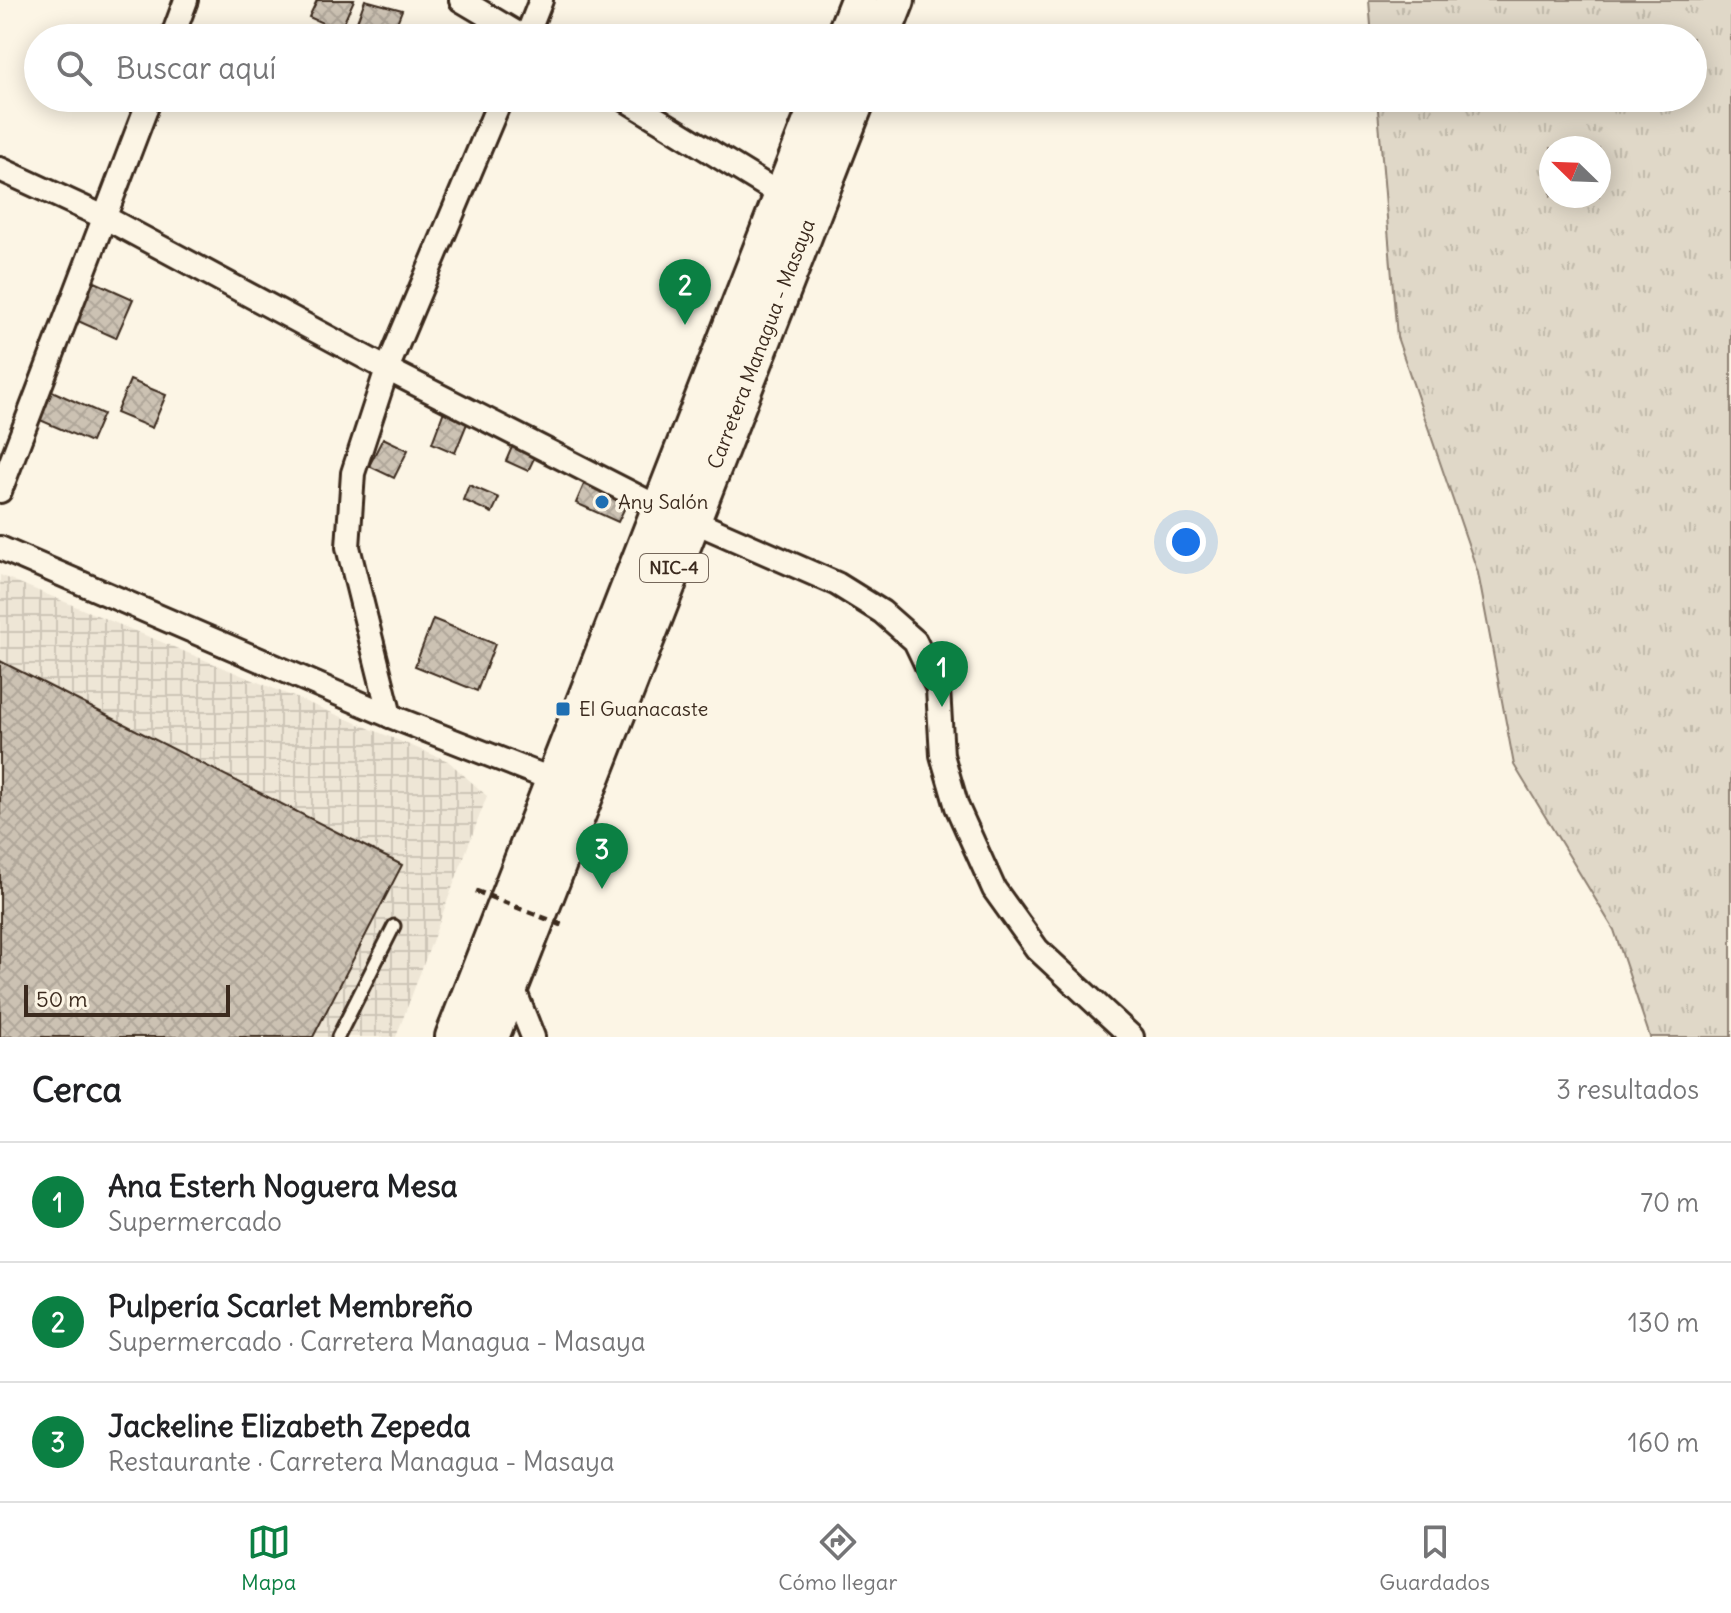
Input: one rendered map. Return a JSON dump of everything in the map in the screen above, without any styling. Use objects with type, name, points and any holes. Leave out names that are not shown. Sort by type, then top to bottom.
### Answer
[{"type":"highway","points":[[850,24],[859,0]]},
{"type":"highway","points":[[887,24],[896,0]]},
{"type":"highway","name":"Carretera Managua - Masaya","points":[[454,1037],[816,112]]},
{"type":"highway","name":"Carretera Managua - Masaya","points":[[490,1037],[852,112]]},
{"type":"street","points":[[177,24],[186,0]]},
{"type":"street","points":[[461,0],[501,24]]},
{"type":"street","points":[[531,24],[541,0]]},
{"type":"street","points":[[0,491],[145,112]]},
{"type":"street","points":[[390,716],[348,547],[353,473],[387,369],[495,112]]},
{"type":"street","points":[[646,112],[783,196]]},
{"type":"street","points":[[0,169],[106,218],[387,369],[660,508]]},
{"type":"street","points":[[693,521],[837,584],[882,612],[915,641],[938,689],[942,755],[957,807],[994,889],[1037,949],[1132,1037]]},
{"type":"street","points":[[0,548],[390,716],[556,781]]},
{"type":"street","points":[[511,982],[533,1037]]},
{"type":"lane","points":[[338,1037],[394,926]]},
{"type":"path","points":[[476,891],[562,925]]},
{"type":"shaded area","points":[[0,575],[448,761],[487,796],[396,1037],[0,1037]]},
{"type":"green space","points":[[1369,0],[1731,0],[1731,1037],[1650,1037],[1614,930],[1514,765],[1478,573],[1397,337],[1378,112],[1707,112],[1707,24],[1371,24]]},
{"type":"building","points":[[317,0],[354,0],[343,24],[324,24],[309,17]]},
{"type":"building","points":[[365,0],[402,10],[396,24],[356,24]]},
{"type":"building","points":[[86,278],[133,299],[116,338],[69,317]]},
{"type":"building","points":[[130,380],[166,395],[152,428],[116,413]]},
{"type":"building","points":[[52,391],[103,414],[91,442],[40,420]]},
{"type":"building","points":[[444,411],[468,421],[455,453],[432,443]]},
{"type":"building","points":[[383,438],[408,450],[394,478],[369,466]]},
{"type":"building","points":[[515,440],[538,450],[528,471],[506,461]]},
{"type":"building","name":"Any Salón","points":[[585,482],[628,501],[618,522],[576,503]]},
{"type":"building","points":[[469,485],[499,498],[492,513],[463,500]]},
{"type":"building","points":[[433,619],[495,644],[477,691],[415,666]]},
{"type":"building","points":[[0,661],[402,865],[313,1037],[0,1037]]},
{"type":"place","name":"Pulpería Scarlet Membreño","points":[[685,325]]},
{"type":"place","name":"Any Salón","points":[[602,502]]},
{"type":"place","name":"Ana Esterh Noguera Mesa","points":[[942,707]]},
{"type":"place","name":"El Guanacaste","points":[[563,709]]},
{"type":"place","name":"Jackeline Elizabeth Zepeda","points":[[602,889]]}]
